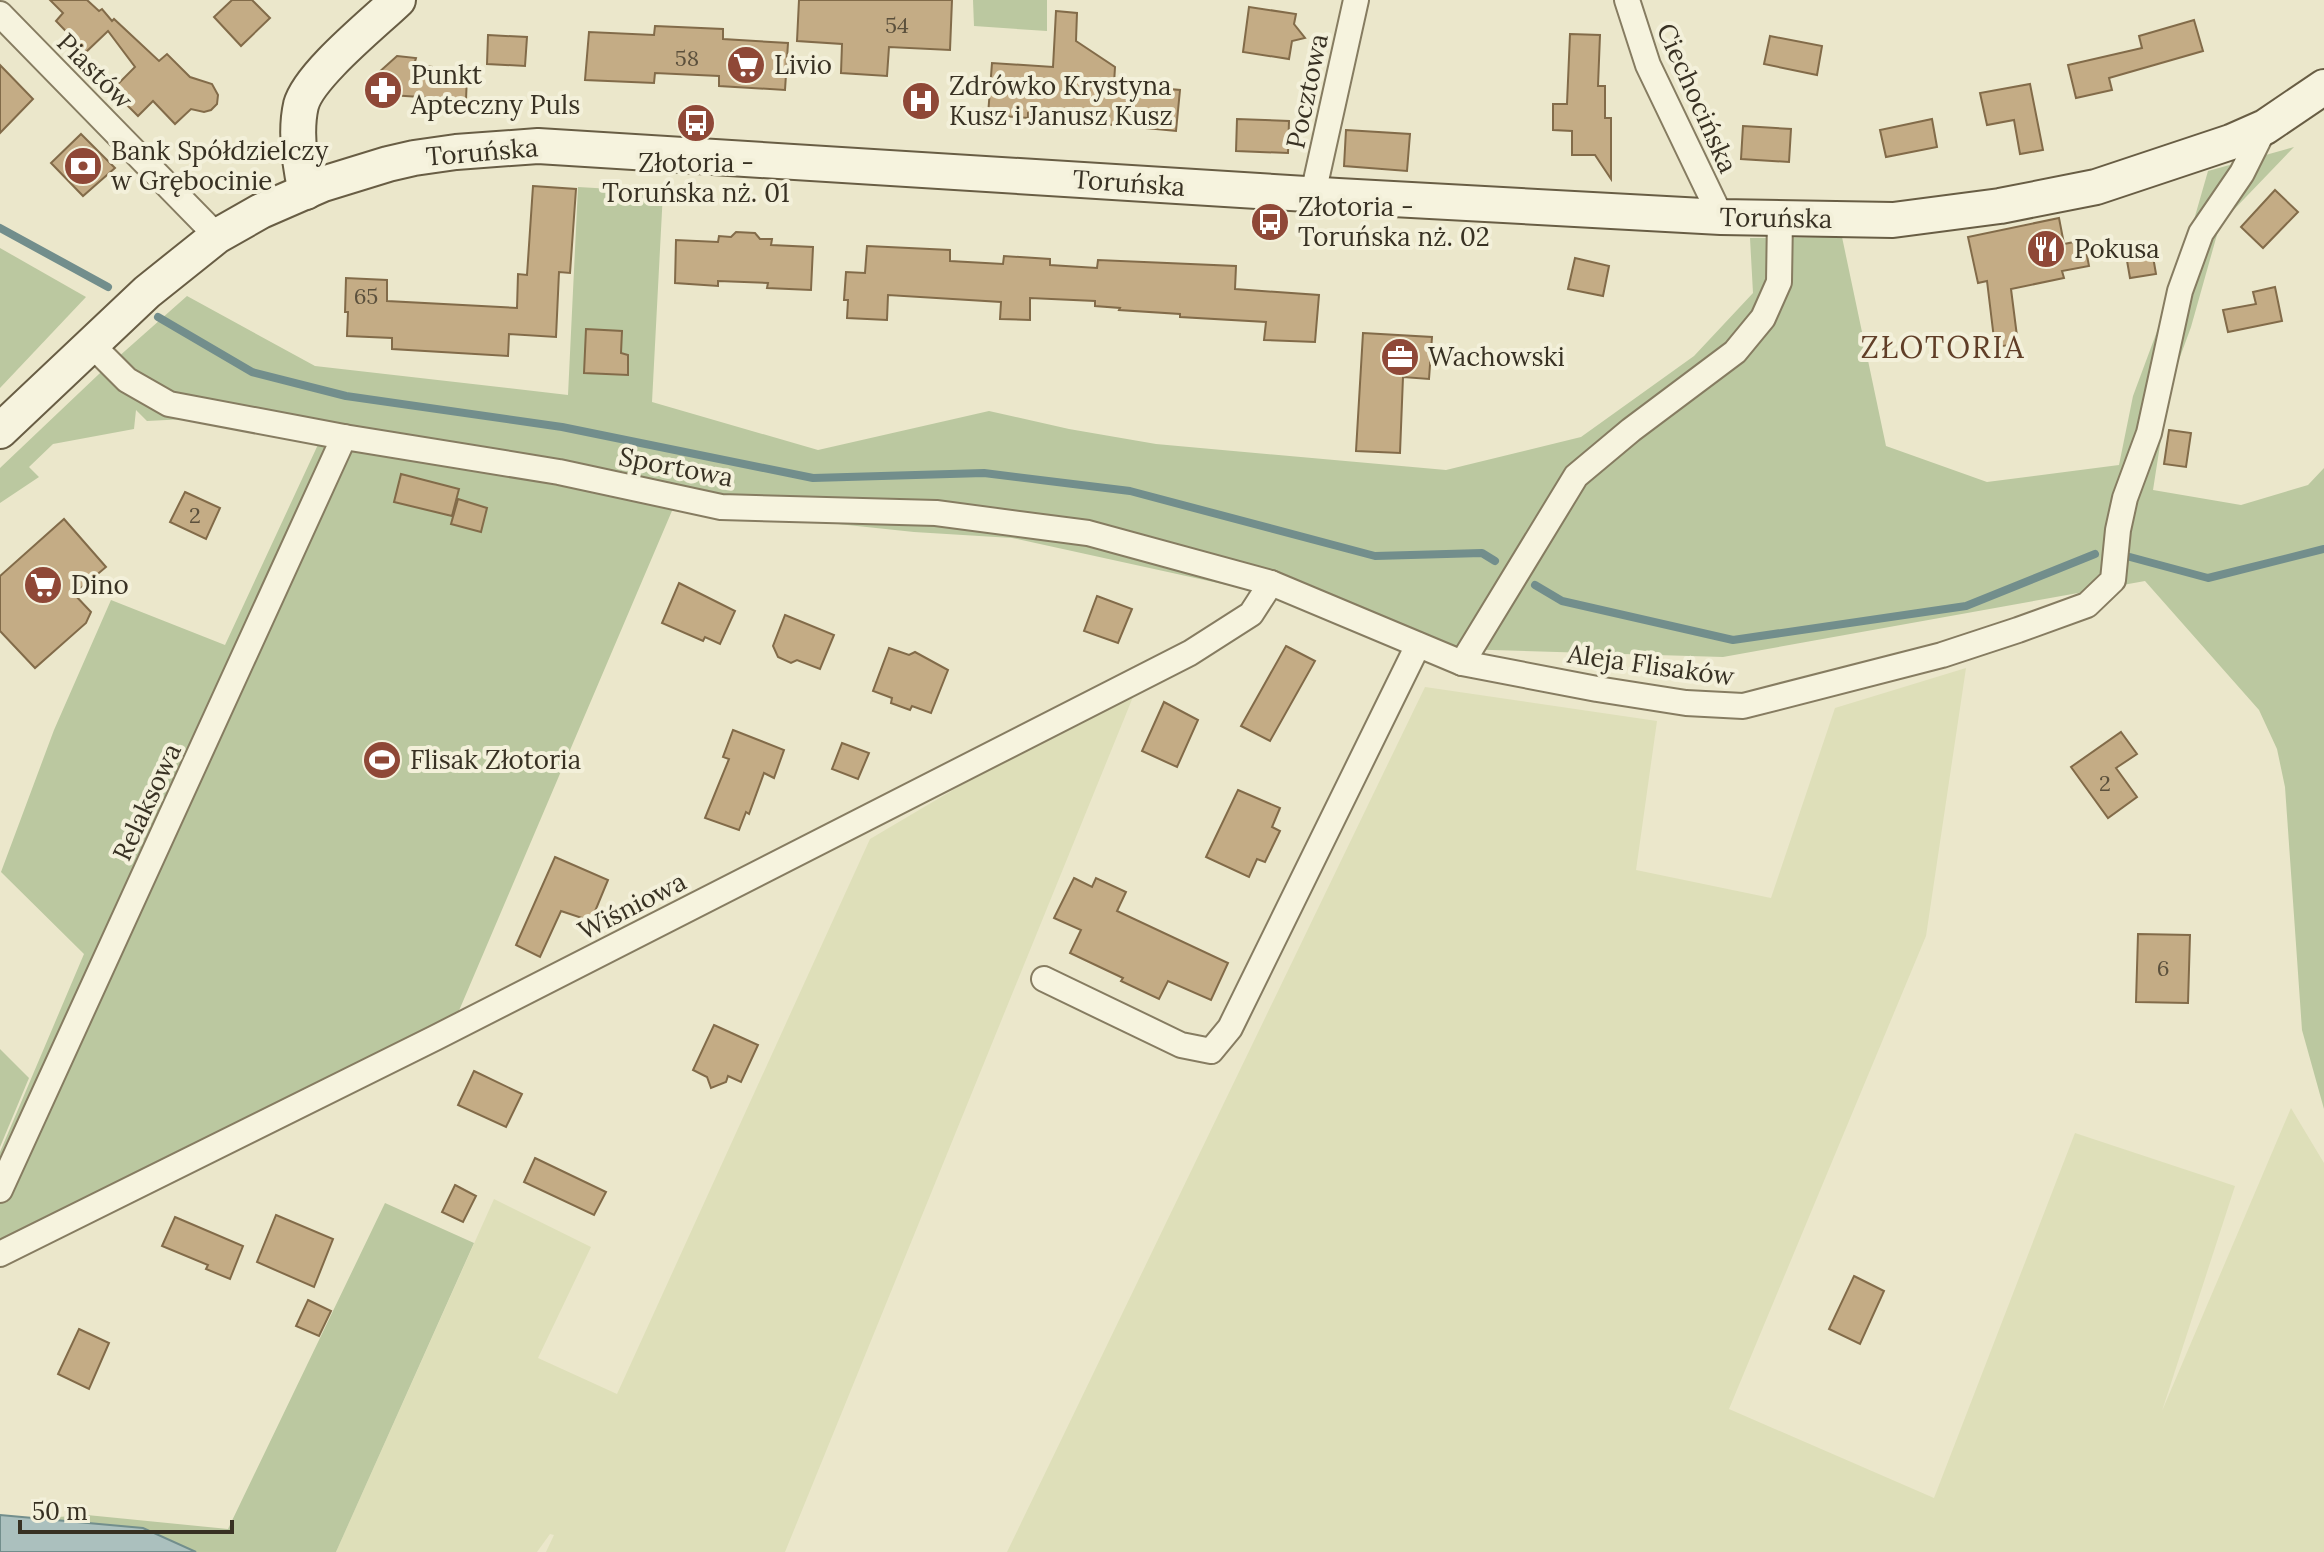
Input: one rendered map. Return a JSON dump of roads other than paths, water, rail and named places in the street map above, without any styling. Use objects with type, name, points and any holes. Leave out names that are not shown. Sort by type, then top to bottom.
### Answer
[{"type":"main road","points":[[306,192],[302,178],[301,103],[329,66],[398,0]]},
{"type":"main road","name":"Toruńska","points":[[0,431],[147,292],[217,236],[261,211],[352,173],[414,158],[538,146],[1721,217],[1893,220],[2000,206],[2096,187],[2231,142],[2265,127],[2324,87]]},
{"type":"street","name":"Pocztowa","points":[[1313,194],[1356,0]]},
{"type":"street","name":"Ciechocińska","points":[[1627,0],[1648,65],[1721,217]]},
{"type":"street","name":"Piastów","points":[[0,14],[217,236]]},
{"type":"street","name":"Aleja Flisaków","points":[[1271,583],[1462,663],[1686,703],[1743,706],[1942,655],[2087,605],[2113,580],[2125,498],[2149,433],[2180,291],[2201,233],[2242,173],[2265,127]]},
{"type":"street","points":[[1462,663],[1576,476],[1631,430],[1735,352],[1763,318],[1779,282],[1780,218]]},
{"type":"street","name":"Sportowa","points":[[91,344],[127,380],[169,404],[344,437],[559,472],[721,507],[936,513],[1088,533],[1271,583]]},
{"type":"street","name":"Relaksowa","points":[[0,1190],[344,437]]},
{"type":"street","name":"Wiśniowa","points":[[0,1254],[435,1038],[1190,653],[1251,614],[1271,583]]},
{"type":"street","points":[[1044,979],[1181,1045],[1211,1051],[1230,1028],[1418,645]]},
{"type":"waterway","points":[[0,228],[108,287]]},
{"type":"waterway","points":[[158,317],[252,372],[346,396],[562,427],[813,478],[984,473],[1130,491],[1375,556],[1482,553],[1495,561]]},
{"type":"waterway","points":[[2130,557],[2208,578],[2324,549]]},
{"type":"waterway","points":[[1535,585],[1562,601],[1733,640],[1966,606],[2095,554]]},
{"type":"place","name":"Livio","points":[[746,65]]},
{"type":"place","name":"Punkt Apteczny Puls","points":[[383,90]]},
{"type":"place","name":"Zdrówko Krystyna Kusz i Janusz Kusz","points":[[921,101]]},
{"type":"place","name":"Złotoria - Toruńska nż. 01","points":[[696,123]]},
{"type":"place","name":"Bank Spółdzielczy w Grębocinie","points":[[83,166]]},
{"type":"place","name":"Złotoria - Toruńska nż. 02","points":[[1270,222]]},
{"type":"place","name":"Pokusa","points":[[2046,249]]},
{"type":"place","name":"Wachowski","points":[[1400,357]]},
{"type":"place","name":"Dino","points":[[43,585]]},
{"type":"place","name":"Flisak Złotoria","points":[[382,760]]},
{"type":"district","name":"ZŁOTORIA","points":[[1943,348]]}]
